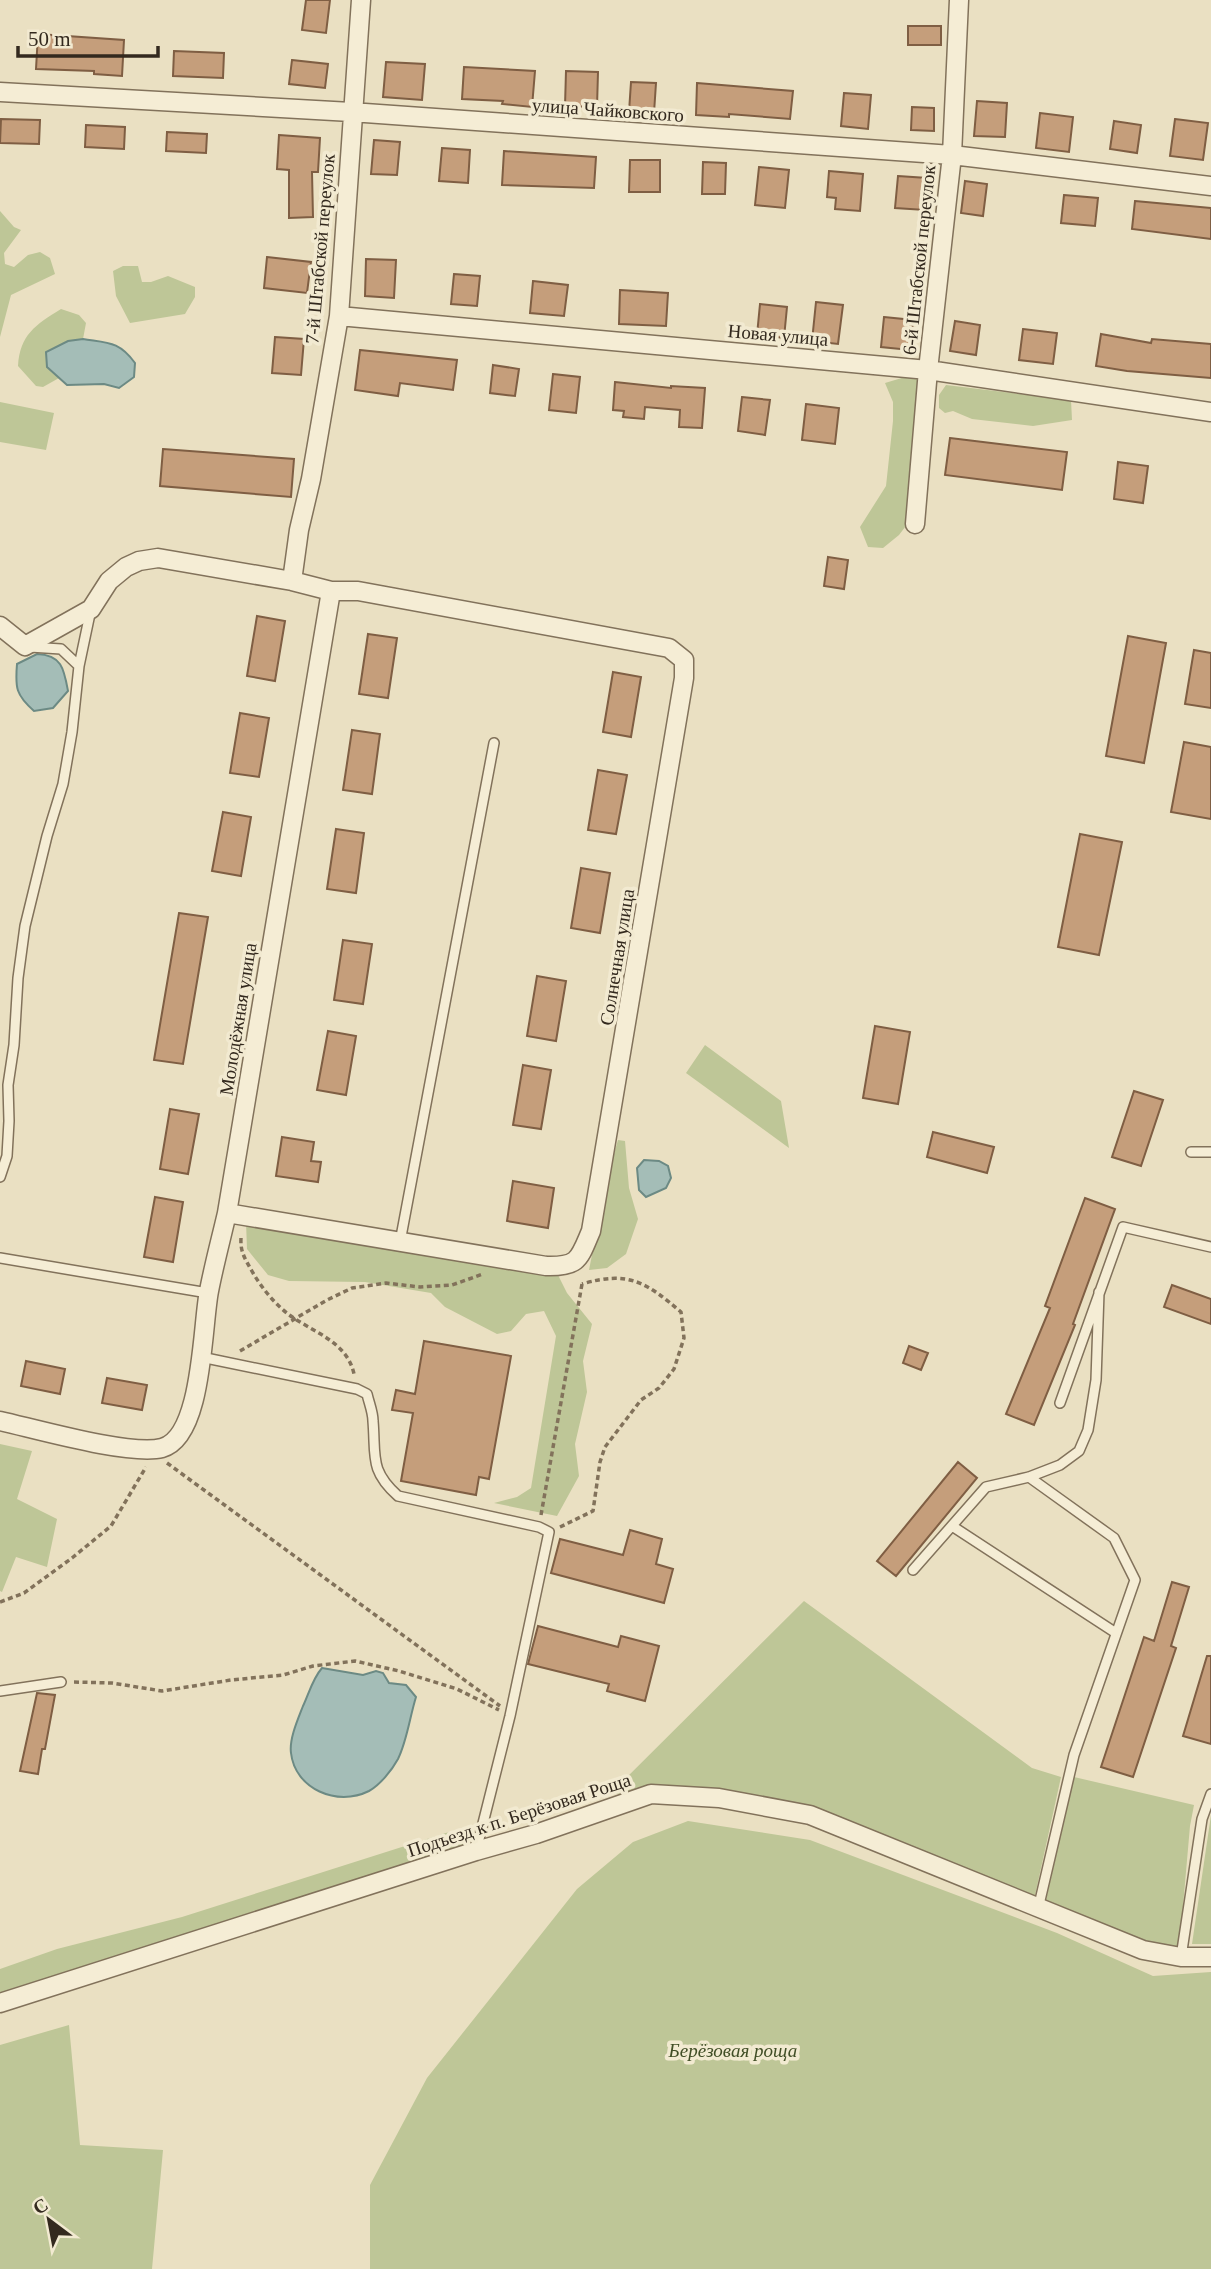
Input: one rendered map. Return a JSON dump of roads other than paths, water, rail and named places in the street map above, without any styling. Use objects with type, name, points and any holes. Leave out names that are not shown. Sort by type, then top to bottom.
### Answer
[{"type":"street","name":"7-й Штабской переулок","points":[[292,582],[299,530],[312,479],[340,316],[351,112],[361,0]]},
{"type":"street","name":"6-й Штабской переулок","points":[[915,524],[928,370],[952,155],[959,0]]},
{"type":"street","name":"улица Чайковского","points":[[0,92],[351,112],[952,155],[1211,186]]},
{"type":"street","name":"Новая улица","points":[[340,316],[928,370],[1211,412]]},
{"type":"street","points":[[0,626],[25,646],[91,608],[109,581],[126,567],[139,561],[158,558],[331,591]]},
{"type":"street","name":"Солнечная улица","points":[[331,591],[358,591],[668,648],[684,660],[684,678],[596,1205],[591,1231],[577,1261],[566,1266],[511,1261],[400,1242]]},
{"type":"street","name":"Молодёжная улица","points":[[0,1421],[129,1449],[160,1449],[178,1436],[188,1419],[201,1357],[208,1293],[234,1214],[331,591]]},
{"type":"street","points":[[234,1214],[400,1242]]},
{"type":"street","name":"Подъезд к п. Берёзовая Роща","points":[[0,2003],[536,1834],[650,1794],[719,1798],[810,1815],[1143,1950],[1181,1957],[1211,1957]]},
{"type":"lane","points":[[0,1177],[7,1156],[8,1085],[25,926],[63,783],[79,666],[91,608]]},
{"type":"lane","points":[[25,646],[61,649],[79,666]]},
{"type":"lane","points":[[400,1242],[494,743]]},
{"type":"lane","points":[[1191,1152],[1211,1152]]},
{"type":"lane","points":[[1060,1403],[1123,1227],[1211,1247]]},
{"type":"lane","points":[[0,1258],[208,1293]]},
{"type":"lane","points":[[913,1570],[986,1487],[1029,1477],[1060,1465],[1079,1451],[1088,1430],[1096,1380],[1099,1292]]},
{"type":"lane","points":[[201,1357],[357,1389],[367,1394],[373,1418],[374,1460],[386,1485],[398,1496],[539,1527],[548,1532],[510,1716],[476,1851]]},
{"type":"lane","points":[[1029,1477],[1114,1538],[1135,1580],[1074,1755],[1038,1909]]},
{"type":"lane","points":[[952,1526],[1116,1633]]},
{"type":"lane","points":[[0,1691],[61,1682]]},
{"type":"lane","points":[[1181,1957],[1202,1819],[1211,1794]]},
{"type":"water","points":[[83,339],[112,344],[124,351],[135,363],[134,377],[119,388],[104,384],[67,385],[47,367],[46,352],[68,341]]},
{"type":"water","points":[[37,654],[57,660],[65,676],[68,691],[53,708],[34,711],[20,695],[16,672],[17,664]]},
{"type":"water","points":[[644,1160],[659,1161],[668,1166],[671,1178],[666,1188],[646,1197],[639,1190],[637,1168]]},
{"type":"water","points":[[322,1668],[363,1675],[376,1671],[383,1673],[389,1683],[406,1685],[416,1697],[404,1744],[395,1763],[377,1785],[357,1795],[331,1796],[320,1792],[300,1776],[294,1766],[291,1742],[294,1729],[311,1686]]},
{"type":"park label","name":"Берёзовая роща","points":[[733,2050]]}]
